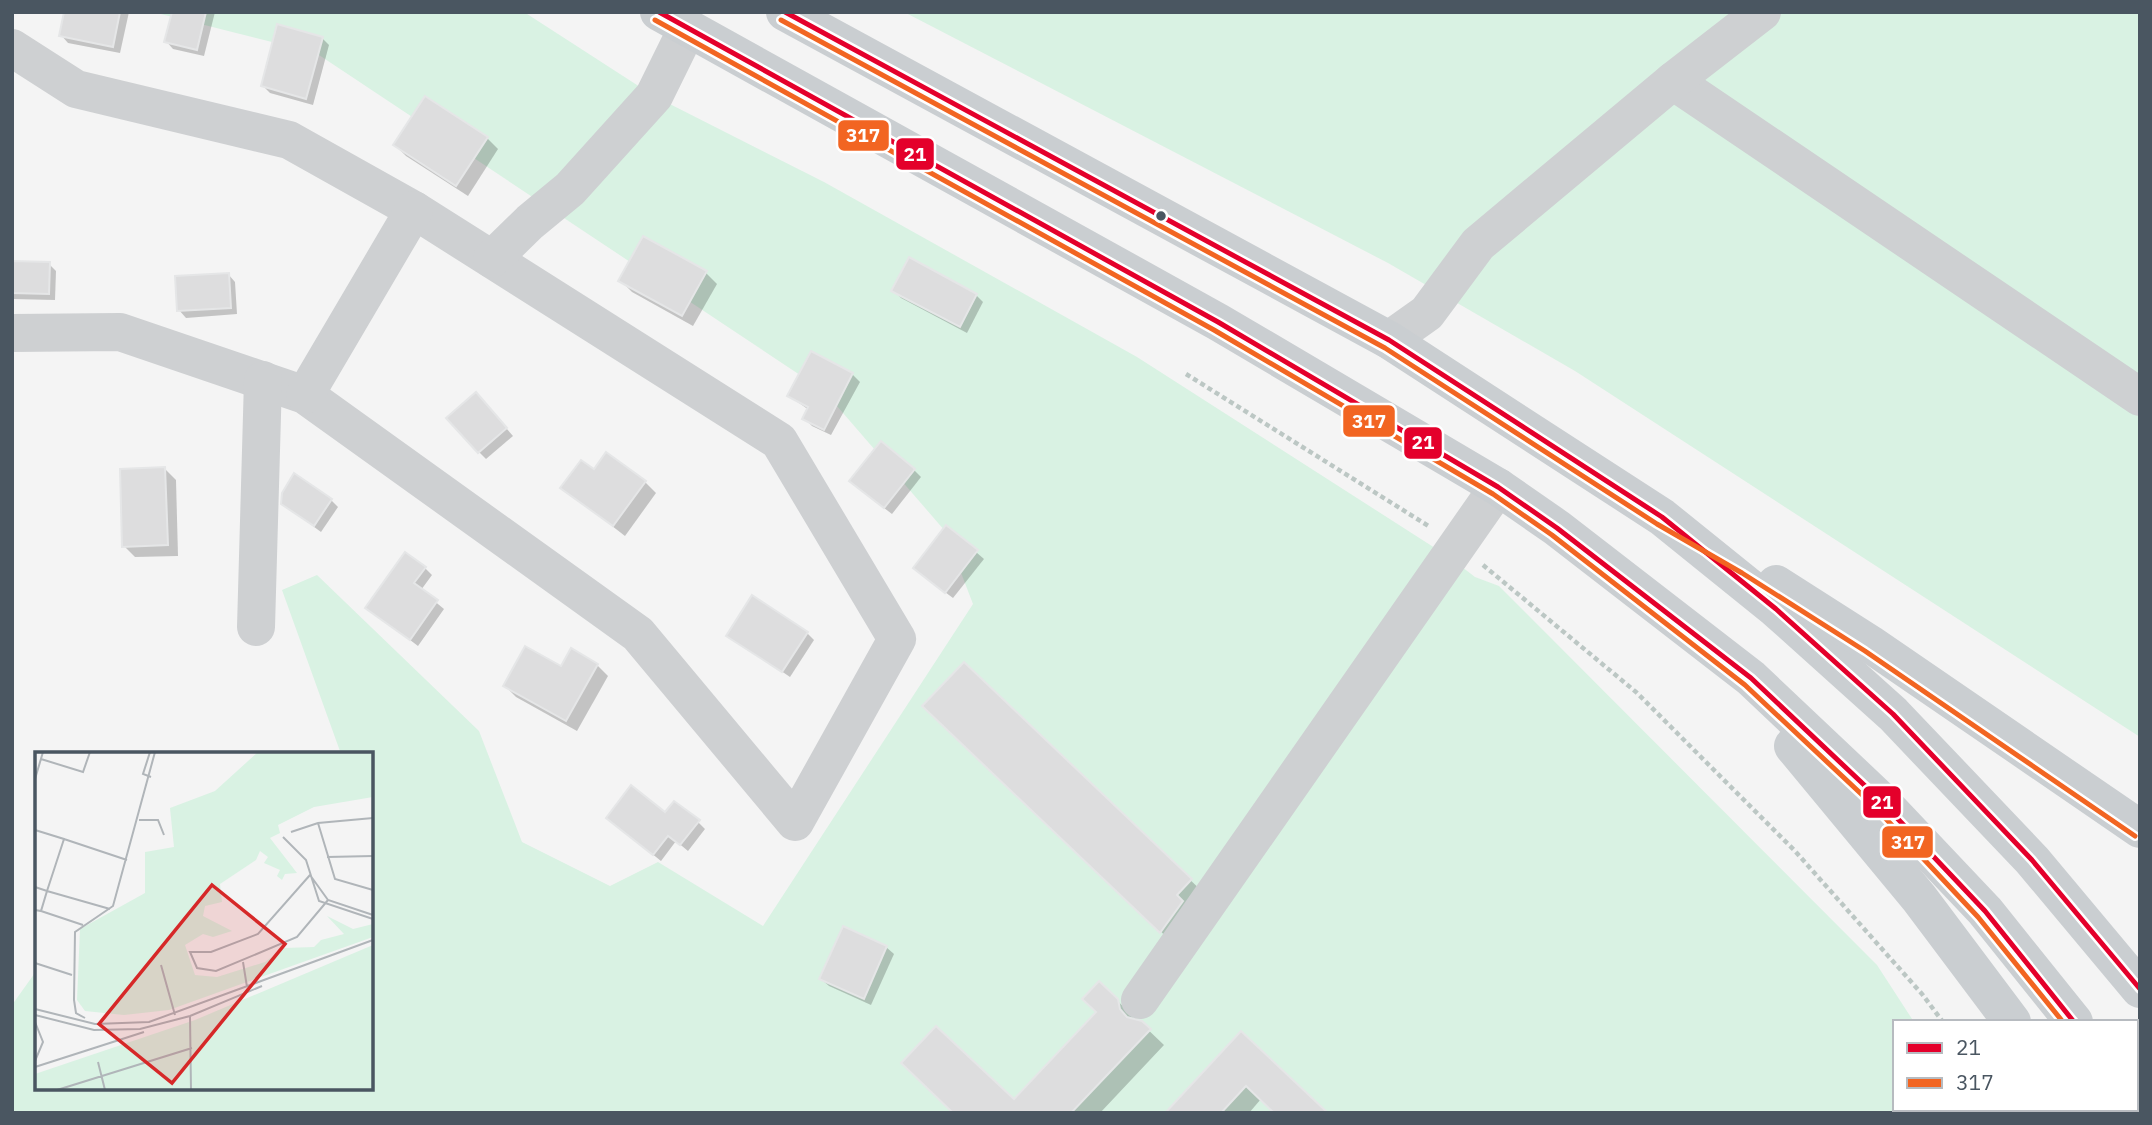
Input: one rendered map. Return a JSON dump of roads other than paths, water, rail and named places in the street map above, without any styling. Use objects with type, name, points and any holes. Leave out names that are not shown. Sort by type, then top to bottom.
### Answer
[{"type":"main road","points":[[785,12],[1389,340],[1662,517],[1747,566],[1870,644],[2140,829]]},
{"type":"main road","points":[[673,21],[1218,322],[1498,487],[1642,592],[1751,678],[1880,799],[1984,911],[2072,1020]]},
{"type":"main road","points":[[1662,517],[1776,609],[1893,714],[2032,860],[2140,989]]},
{"type":"main road","points":[[1642,592],[1796,749],[1919,898],[2010,1020]]},
{"type":"street","points":[[1389,340],[1427,313],[1478,244],[1673,80],[1762,12]]},
{"type":"street","points":[[492,259],[530,222],[570,189],[654,96],[673,21]]},
{"type":"street","points":[[12,48],[76,89],[289,140],[414,210],[779,441],[897,639],[794,822],[638,634],[305,395],[121,332],[12,333]]},
{"type":"street","points":[[1673,80],[2140,397]]},
{"type":"street","points":[[305,395],[414,210]]},
{"type":"street","points":[[256,627],[263,380]]},
{"type":"street","points":[[1140,1000],[1498,487]]}]
